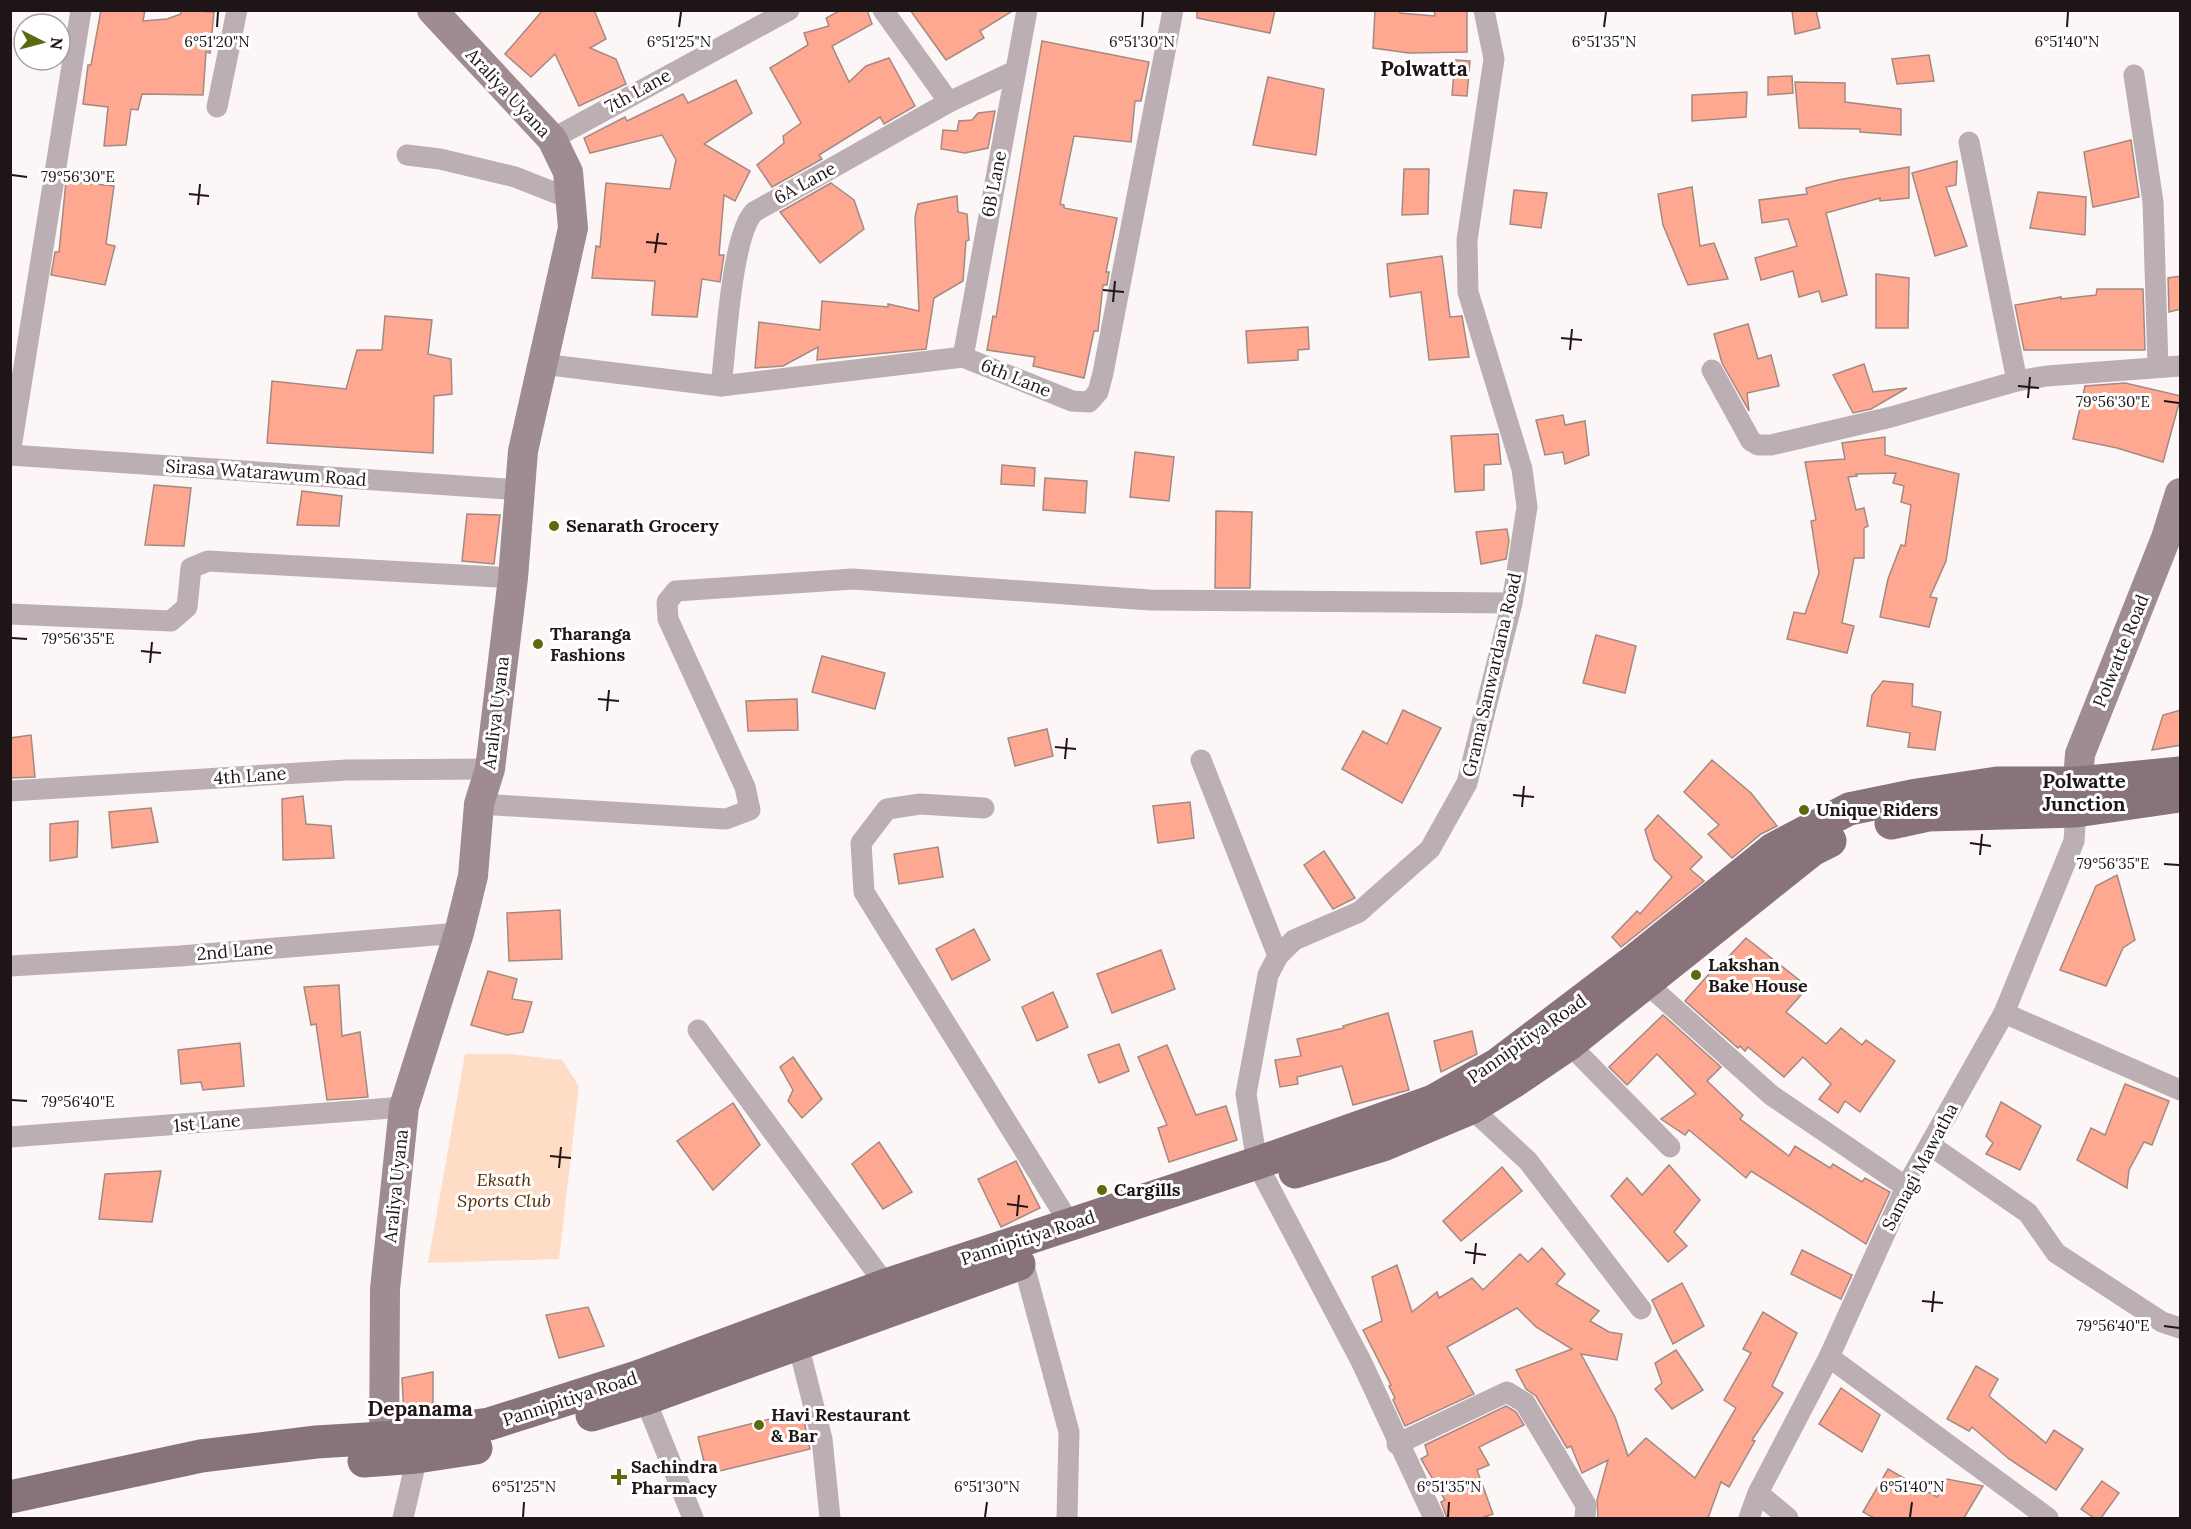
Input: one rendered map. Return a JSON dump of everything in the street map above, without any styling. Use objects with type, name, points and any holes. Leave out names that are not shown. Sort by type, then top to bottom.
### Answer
[{"type":"main road","name":"Pannipitiya Road","points":[[13,1518],[206,1477],[384,1449],[641,1388],[798,1344],[1023,1263],[1262,1172],[1433,1101],[1498,1064],[1630,964],[1773,849],[1849,809],[1917,795],[1997,783],[2077,797],[2181,772]]},
{"type":"main road","name":"Pannipitiya Road","points":[[10,1497],[201,1456],[316,1442],[384,1449],[417,1457],[495,1445],[641,1388],[886,1285],[1070,1224],[1262,1172],[1383,1145],[1471,1107],[1569,1044],[1812,850],[1852,831],[1928,815],[2077,797],[2181,796]]},
{"type":"street","points":[[10,455],[81,10]]},
{"type":"street","points":[[217,107],[237,10]]},
{"type":"street","name":"Araliya Uyana","points":[[384,1449],[385,1289],[404,1107],[459,933],[473,876],[480,804],[490,770],[513,578],[523,451],[573,228],[568,172],[552,139],[432,10]]},
{"type":"street","name":"7th Lane","points":[[552,139],[789,10]]},
{"type":"street","points":[[883,10],[949,102]]},
{"type":"street","name":"6B Lane","points":[[963,357],[1027,10]]},
{"type":"street","name":"6th Lane","points":[[542,364],[721,386],[963,357],[1081,404],[1089,402],[1098,392],[1173,10]]},
{"type":"street","name":"Grama Sanwardana Road","points":[[1434,1518],[1397,1444],[1361,1361],[1262,1172],[1245,1094],[1268,975],[1278,956],[1294,940],[1359,912],[1430,849],[1467,783],[1512,603],[1527,507],[1522,469],[1468,292],[1467,240],[1494,59],[1484,10]]},
{"type":"street","name":"6A Lane","points":[[721,386],[735,273],[746,220],[754,212],[949,102],[1015,71]]},
{"type":"street","points":[[2134,75],[2153,202],[2158,367]]},
{"type":"street","points":[[1969,142],[2017,381]]},
{"type":"street","points":[[407,155],[440,159],[515,177],[571,199]]},
{"type":"street","points":[[1712,370],[1751,441],[1758,445],[1771,445],[1892,417],[2017,381],[2047,376],[2181,366]]},
{"type":"street","name":"Sirasa Watarawum Road","points":[[10,455],[521,490]]},
{"type":"street","name":"Polwatte Road","points":[[2077,797],[2080,754],[2166,538],[2181,493]]},
{"type":"street","points":[[10,614],[171,621],[188,607],[191,568],[208,561],[513,578]]},
{"type":"street","points":[[480,804],[726,819],[750,810],[745,787],[668,619],[667,602],[676,591],[853,579],[1150,600],[1512,603]]},
{"type":"street","points":[[1201,760],[1278,956]]},
{"type":"street","name":"4th Lane","points":[[10,791],[347,770],[490,770]]},
{"type":"street","name":"Samagi Mawatha","points":[[1749,1518],[1758,1493],[1829,1357],[1906,1187],[2004,1013],[2074,841],[2077,797]]},
{"type":"street","points":[[984,808],[920,804],[886,809],[861,843],[864,892],[1070,1224]]},
{"type":"street","name":"2nd Lane","points":[[10,966],[180,956],[459,933]]},
{"type":"street","points":[[1645,982],[1771,1095],[1906,1187]]},
{"type":"street","points":[[2004,1013],[2181,1090]]},
{"type":"street","points":[[698,1030],[886,1285]]},
{"type":"street","points":[[1569,1044],[1670,1147]]},
{"type":"street","name":"1st Lane","points":[[10,1137],[404,1107]]},
{"type":"street","points":[[1471,1107],[1527,1161],[1641,1309]]},
{"type":"street","points":[[1930,1145],[2028,1213],[2056,1253],[2162,1322],[2181,1328]]},
{"type":"street","points":[[1023,1263],[1069,1432],[1067,1518]]},
{"type":"street","points":[[798,1344],[822,1439],[830,1518]]},
{"type":"street","points":[[1829,1357],[2048,1518]]},
{"type":"street","points":[[641,1388],[693,1518]]},
{"type":"street","points":[[1397,1444],[1507,1392],[1525,1403],[1586,1505],[1585,1518]]},
{"type":"street","points":[[403,1518],[417,1457]]},
{"type":"street","points":[[1758,1493],[1788,1518]]},
{"type":"green space","name":"Eksath Sports Club","points":[[465,1054],[510,1054],[562,1060],[579,1086],[559,1259],[428,1263]]},
{"type":"building","points":[[101,10],[145,10],[143,21],[167,19],[181,14],[181,10],[214,12],[210,53],[206,52],[203,95],[142,94],[138,110],[131,109],[126,145],[104,146],[108,107],[83,104],[88,65],[91,65]]},
{"type":"building","points":[[543,10],[594,10],[606,39],[590,48],[616,59],[626,84],[579,106],[555,54],[531,77],[505,54]]},
{"type":"building","points":[[841,10],[867,10],[872,24],[832,46],[849,82],[866,66],[889,58],[915,106],[884,124],[880,117],[819,155],[822,159],[772,187],[757,165],[784,143],[783,136],[801,123],[770,68],[808,45],[804,33],[829,26],[826,18]]},
{"type":"building","points":[[910,10],[1014,10],[980,31],[984,38],[946,60]]},
{"type":"building","points":[[1197,10],[1275,10],[1270,33],[1197,18]]},
{"type":"building","points":[[1375,10],[1400,10],[1400,13],[1435,16],[1434,10],[1467,10],[1467,52],[1409,53],[1373,48]]},
{"type":"building","points":[[1792,10],[1816,10],[1820,28],[1795,34]]},
{"type":"building","points":[[1042,41],[1149,62],[1141,101],[1135,101],[1131,142],[1074,136],[1060,204],[1064,205],[1064,208],[1117,218],[1106,272],[1109,272],[1107,285],[1103,285],[1098,331],[1094,331],[1084,378],[1033,366],[1035,357],[987,350],[993,316],[996,317]]},
{"type":"building","points":[[1929,55],[1934,81],[1897,84],[1892,59]]},
{"type":"building","points":[[1455,60],[1470,61],[1467,96],[1452,95]]},
{"type":"building","points":[[1792,76],[1793,93],[1768,95],[1768,77]]},
{"type":"building","points":[[1268,77],[1324,89],[1316,155],[1253,145]]},
{"type":"building","points":[[736,80],[752,113],[704,144],[750,171],[735,201],[724,195],[719,255],[724,255],[720,282],[702,279],[697,317],[652,315],[655,281],[592,278],[596,246],[600,247],[606,183],[670,189],[676,160],[662,135],[590,153],[584,138],[625,117],[627,121],[683,94],[688,103]]},
{"type":"building","points":[[1795,82],[1845,83],[1845,102],[1901,109],[1901,135],[1860,132],[1860,129],[1799,128]]},
{"type":"building","points":[[1747,92],[1746,117],[1692,121],[1692,95]]},
{"type":"building","points":[[995,111],[988,148],[965,153],[941,149],[943,130],[957,131],[959,121],[972,120],[978,113]]},
{"type":"building","points":[[2131,140],[2139,197],[2093,207],[2084,152]]},
{"type":"building","points":[[1957,161],[1956,185],[1946,187],[1967,246],[1935,256],[1912,173]]},
{"type":"building","points":[[1909,167],[1909,198],[1880,201],[1880,198],[1826,213],[1847,295],[1822,302],[1819,291],[1799,297],[1793,271],[1761,280],[1755,258],[1797,246],[1788,219],[1762,223],[1759,200],[1807,194],[1806,188]]},
{"type":"building","points":[[1404,169],[1429,169],[1428,214],[1402,215]]},
{"type":"building","points":[[66,181],[114,186],[106,244],[115,246],[105,285],[51,275],[55,252],[59,252]]},
{"type":"building","points":[[831,183],[854,200],[864,229],[820,263],[780,212]]},
{"type":"building","points":[[1692,187],[1700,246],[1714,243],[1728,279],[1688,285],[1663,225],[1658,194]]},
{"type":"building","points":[[1514,190],[1547,193],[1541,228],[1510,224]]},
{"type":"building","points":[[2038,192],[2086,197],[2085,235],[2030,228]]},
{"type":"building","points":[[957,196],[958,212],[967,214],[969,240],[966,241],[963,281],[934,298],[926,349],[817,360],[818,347],[783,366],[755,368],[759,322],[820,330],[822,301],[888,307],[888,304],[919,311],[915,217],[918,204]]},
{"type":"building","points":[[1442,256],[1450,317],[1462,316],[1469,357],[1429,360],[1421,292],[1390,297],[1387,264]]},
{"type":"building","points":[[1876,274],[1909,278],[1908,328],[1876,328]]},
{"type":"building","points":[[2181,276],[2181,309],[2169,312],[2168,278]]},
{"type":"building","points":[[2097,289],[2143,289],[2145,350],[2024,350],[2015,305],[2061,297],[2061,299],[2096,295]]},
{"type":"building","points":[[385,316],[432,320],[428,354],[451,359],[452,394],[434,396],[433,453],[267,443],[272,381],[346,389],[357,350],[382,350]]},
{"type":"building","points":[[1748,324],[1758,359],[1771,355],[1779,386],[1747,393],[1749,411],[1722,363],[1714,334]]},
{"type":"building","points":[[1308,327],[1309,349],[1298,350],[1298,360],[1248,363],[1246,331]]},
{"type":"building","points":[[1864,364],[1873,392],[1907,388],[1871,409],[1853,413],[1833,375]]},
{"type":"building","points":[[2125,383],[2181,396],[2163,462],[2117,448],[2073,439],[2085,386]]},
{"type":"building","points":[[1563,415],[1565,425],[1585,421],[1589,455],[1565,464],[1563,452],[1545,455],[1536,420]]},
{"type":"building","points":[[1498,434],[1501,464],[1484,465],[1484,490],[1455,492],[1451,436]]},
{"type":"building","points":[[1885,437],[1885,455],[1959,474],[1946,561],[1930,597],[1937,598],[1929,627],[1880,617],[1888,579],[1901,545],[1905,546],[1911,505],[1901,502],[1904,486],[1893,483],[1896,473],[1856,474],[1857,476],[1848,477],[1856,510],[1864,508],[1868,526],[1864,528],[1864,558],[1854,558],[1842,623],[1854,626],[1847,653],[1787,639],[1794,612],[1805,614],[1819,573],[1811,521],[1816,520],[1805,462],[1845,459],[1842,443]]},
{"type":"building","points":[[1135,452],[1174,457],[1169,501],[1130,497]]},
{"type":"building","points":[[1002,465],[1035,468],[1034,486],[1001,484]]},
{"type":"building","points":[[1045,478],[1087,481],[1085,513],[1043,510]]},
{"type":"building","points":[[154,485],[191,488],[184,546],[145,545]]},
{"type":"building","points":[[302,491],[342,496],[339,526],[297,525]]},
{"type":"building","points":[[1216,511],[1252,512],[1250,588],[1215,588]]},
{"type":"building","points":[[467,514],[500,515],[494,564],[462,561]]},
{"type":"building","points":[[1507,529],[1509,541],[1506,559],[1481,564],[1476,532]]},
{"type":"building","points":[[1596,635],[1636,646],[1625,693],[1583,683]]},
{"type":"building","points":[[822,656],[885,673],[875,709],[812,692]]},
{"type":"building","points":[[1883,681],[1913,684],[1912,706],[1941,712],[1935,750],[1908,747],[1910,733],[1867,726],[1872,695]]},
{"type":"building","points":[[797,699],[798,730],[748,731],[746,701]]},
{"type":"building","points":[[1403,710],[1441,728],[1402,803],[1342,769],[1363,731],[1387,744]]},
{"type":"building","points":[[2181,710],[2181,745],[2152,750],[2163,715]]},
{"type":"building","points":[[1047,729],[1053,756],[1015,766],[1008,738]]},
{"type":"building","points":[[31,735],[35,777],[10,778],[10,738]]},
{"type":"building","points":[[1712,760],[1751,793],[1777,826],[1761,834],[1732,858],[1708,834],[1719,825],[1684,792]]},
{"type":"building","points":[[303,796],[306,824],[331,826],[334,858],[283,860],[282,799]]},
{"type":"building","points":[[1190,802],[1194,838],[1158,843],[1153,806]]},
{"type":"building","points":[[151,808],[158,842],[112,848],[109,812]]},
{"type":"building","points":[[1658,815],[1702,857],[1690,869],[1704,881],[1621,947],[1612,937],[1637,911],[1640,914],[1672,877],[1654,859],[1645,830]]},
{"type":"building","points":[[78,821],[77,857],[50,861],[50,824]]},
{"type":"building","points":[[938,847],[943,877],[899,884],[894,854]]},
{"type":"building","points":[[1324,851],[1355,898],[1333,909],[1304,865]]},
{"type":"building","points":[[2117,875],[2135,940],[2123,948],[2106,986],[2060,970],[2096,886]]},
{"type":"building","points":[[560,910],[562,959],[509,961],[507,913]]},
{"type":"building","points":[[974,929],[990,960],[952,980],[936,949]]},
{"type":"building","points":[[1746,938],[1808,987],[1786,1012],[1826,1044],[1841,1028],[1862,1045],[1866,1040],[1895,1061],[1860,1112],[1845,1101],[1838,1113],[1819,1099],[1831,1084],[1803,1057],[1784,1077],[1748,1047],[1745,1051],[1740,1046],[1738,1048],[1685,1001],[1716,966],[1718,968]]},
{"type":"building","points":[[1161,950],[1175,989],[1112,1013],[1097,974]]},
{"type":"building","points":[[488,971],[517,979],[512,999],[532,1002],[523,1032],[507,1035],[471,1025]]},
{"type":"building","points":[[339,985],[342,1036],[360,1032],[368,1097],[327,1100],[316,1024],[311,1025],[304,987]]},
{"type":"building","points":[[1053,992],[1068,1027],[1037,1041],[1022,1007]]},
{"type":"building","points":[[1388,1013],[1409,1090],[1353,1105],[1342,1066],[1297,1077],[1298,1084],[1280,1087],[1275,1060],[1301,1056],[1297,1039],[1344,1028],[1343,1026]]},
{"type":"building","points":[[1663,1015],[1721,1067],[1707,1081],[1743,1115],[1740,1119],[1789,1156],[1795,1146],[1830,1168],[1833,1164],[1862,1182],[1865,1178],[1890,1192],[1866,1244],[1751,1171],[1746,1178],[1689,1130],[1685,1135],[1661,1119],[1696,1094],[1657,1054],[1627,1085],[1609,1067]]},
{"type":"building","points":[[1472,1031],[1477,1054],[1441,1072],[1434,1041]]},
{"type":"building","points":[[240,1043],[244,1086],[203,1090],[201,1082],[181,1084],[178,1050]]},
{"type":"building","points":[[1119,1044],[1129,1071],[1099,1083],[1088,1055]]},
{"type":"building","points":[[1167,1045],[1196,1115],[1226,1106],[1237,1140],[1169,1162],[1158,1128],[1167,1125],[1138,1057]]},
{"type":"building","points":[[793,1057],[822,1099],[802,1118],[788,1101],[793,1090],[780,1067]]},
{"type":"building","points":[[2125,1084],[2169,1101],[2152,1145],[2144,1142],[2129,1170],[2127,1188],[2077,1160],[2091,1128],[2105,1135]]},
{"type":"building","points":[[2001,1102],[2041,1126],[2020,1170],[1986,1154],[1993,1143],[1986,1136]]},
{"type":"building","points":[[733,1103],[760,1145],[713,1190],[677,1141]]},
{"type":"building","points":[[879,1142],[912,1192],[883,1209],[852,1164]]},
{"type":"building","points":[[1016,1161],[1040,1208],[1001,1227],[978,1179]]},
{"type":"building","points":[[1669,1165],[1700,1200],[1674,1232],[1687,1246],[1668,1262],[1611,1196],[1627,1178],[1642,1195]]},
{"type":"building","points":[[1502,1167],[1522,1191],[1461,1241],[1443,1221]]},
{"type":"building","points":[[161,1171],[152,1222],[99,1219],[105,1174]]},
{"type":"building","points":[[1542,1248],[1565,1274],[1556,1284],[1599,1311],[1590,1321],[1609,1332],[1622,1334],[1617,1360],[1581,1354],[1615,1417],[1628,1456],[1646,1438],[1695,1478],[1736,1408],[1724,1400],[1751,1353],[1743,1349],[1763,1312],[1797,1333],[1772,1386],[1783,1393],[1752,1440],[1755,1441],[1729,1487],[1721,1482],[1708,1518],[1598,1518],[1597,1500],[1608,1460],[1582,1473],[1571,1446],[1567,1448],[1536,1396],[1526,1389],[1516,1370],[1572,1349],[1536,1327],[1517,1308],[1447,1347],[1474,1394],[1405,1426],[1393,1400],[1395,1398],[1389,1386],[1391,1385],[1363,1330],[1382,1321],[1372,1277],[1397,1265],[1412,1312],[1437,1292],[1439,1298],[1472,1278],[1483,1290],[1520,1254],[1528,1262]]},
{"type":"building","points":[[1802,1250],[1852,1275],[1841,1299],[1791,1274]]},
{"type":"building","points":[[1682,1283],[1704,1326],[1673,1344],[1652,1300]]},
{"type":"building","points":[[588,1307],[604,1346],[559,1358],[546,1315]]},
{"type":"building","points":[[1676,1350],[1703,1390],[1672,1409],[1655,1389],[1662,1383],[1655,1363]]},
{"type":"building","points":[[1976,1366],[1998,1379],[1989,1396],[2046,1443],[2054,1430],[2083,1449],[2056,1490],[2009,1459],[1972,1427],[1969,1431],[1947,1419]]},
{"type":"building","points":[[433,1372],[433,1412],[404,1416],[402,1378]]},
{"type":"building","points":[[1841,1388],[1880,1415],[1862,1452],[1819,1424]]},
{"type":"building","points":[[1506,1406],[1516,1412],[1524,1425],[1479,1447],[1489,1465],[1477,1470],[1493,1514],[1482,1518],[1447,1518],[1441,1502],[1445,1500],[1421,1459],[1428,1455],[1425,1445]]},
{"type":"building","points":[[802,1411],[810,1449],[707,1474],[698,1437]]},
{"type":"building","points":[[1888,1469],[1937,1497],[1947,1479],[1983,1486],[1964,1518],[1874,1518],[1863,1512]]},
{"type":"building","points":[[2102,1481],[2119,1493],[2101,1518],[2094,1518],[2081,1509]]},
{"type":"place","name":"Senarath Grocery","points":[[554,526]]},
{"type":"place","name":"Tharanga Fashions","points":[[538,644]]},
{"type":"place","name":"Unique Riders","points":[[1804,810]]},
{"type":"place","name":"Lakshan Bake House","points":[[1696,975]]},
{"type":"place","name":"Cargills","points":[[1102,1190]]},
{"type":"place","name":"Havi Restaurant & Bar","points":[[759,1425]]},
{"type":"place","name":"Sachindra Pharmacy","points":[[619,1477]]},
{"type":"district","name":"Polwatta","points":[[1424,69]]},
{"type":"district","name":"Polwatte Junction","points":[[2084,792]]},
{"type":"district","name":"Depanama","points":[[420,1409]]}]
